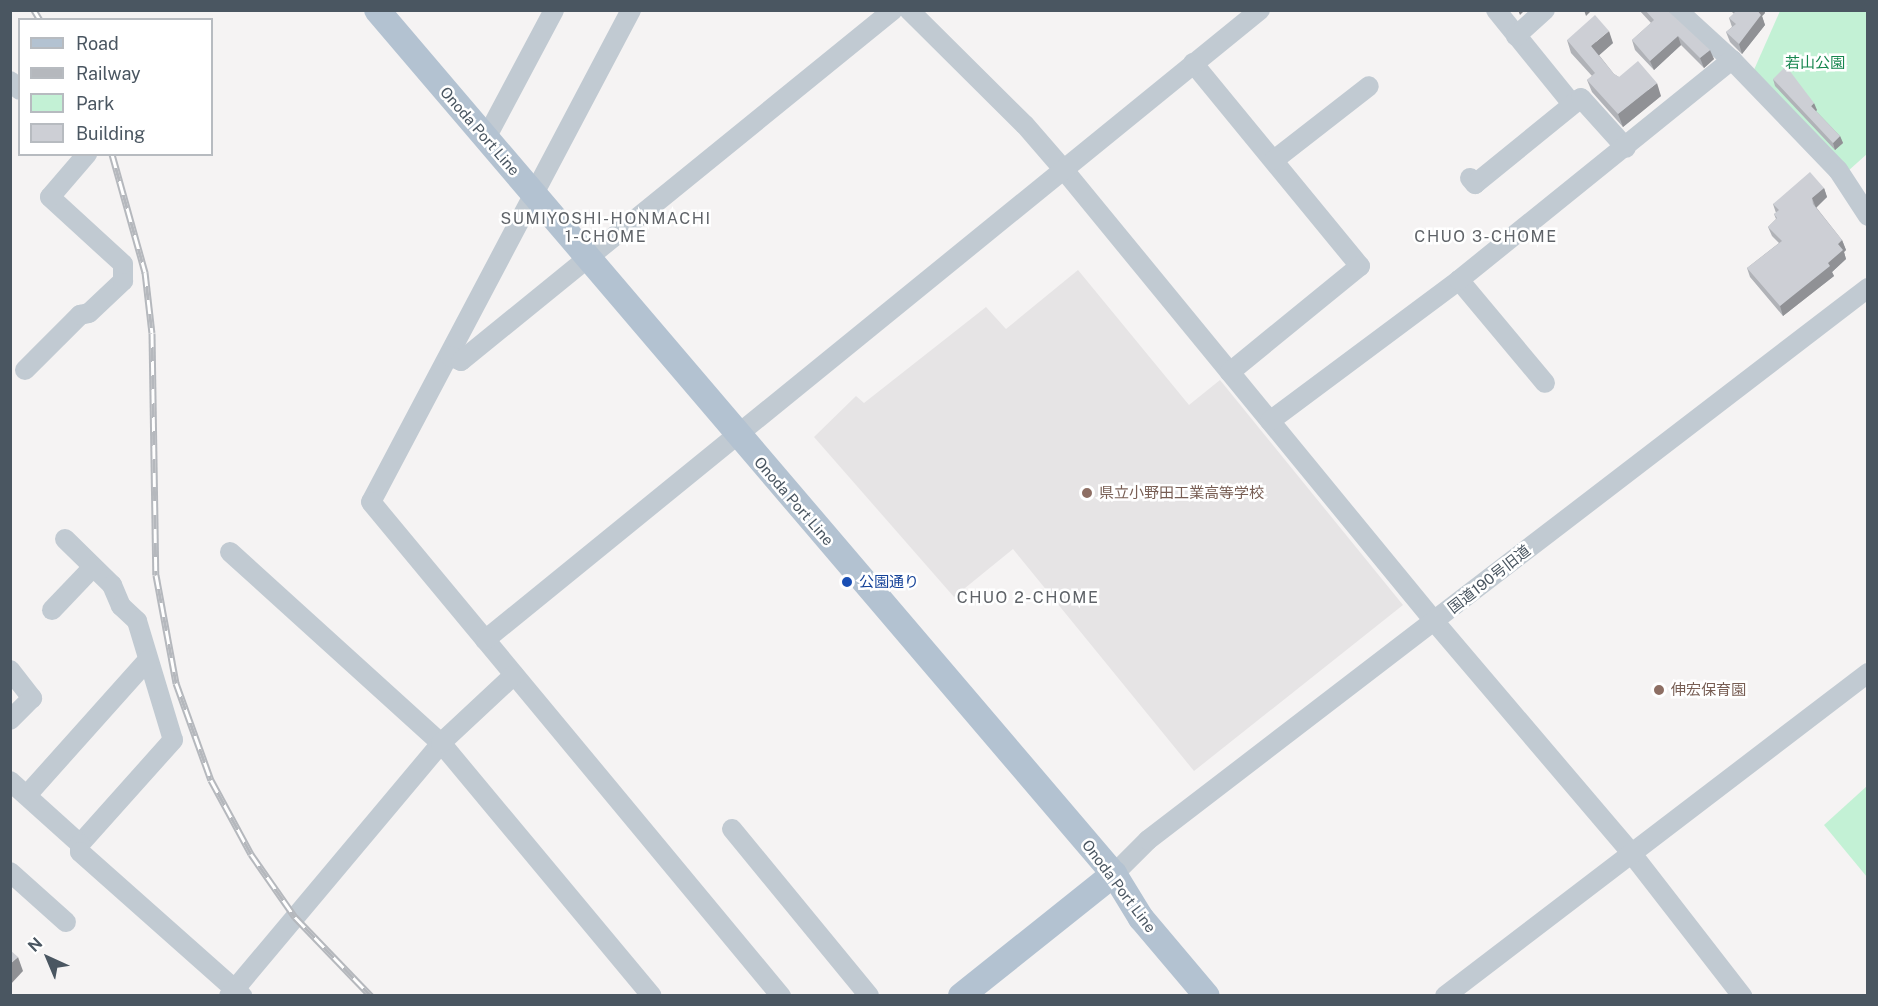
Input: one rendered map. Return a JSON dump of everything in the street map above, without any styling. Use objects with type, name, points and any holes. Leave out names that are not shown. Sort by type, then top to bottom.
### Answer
[{"type":"main road","name":"Onoda Port Line","points":[[377,10],[589,257],[736,434],[1114,874],[1141,918],[1207,996]]},
{"type":"main road","points":[[961,996],[1114,874]]},
{"type":"street","points":[[486,138],[554,10]]},
{"type":"street","points":[[631,10],[371,502],[782,996]]},
{"type":"street","points":[[450,356],[461,361],[893,10]]},
{"type":"street","points":[[909,10],[1025,125],[1064,170],[1434,621],[1632,854],[1742,996]]},
{"type":"street","points":[[485,640],[1260,10]]},
{"type":"street","points":[[1496,10],[1572,104]]},
{"type":"street","points":[[1516,36],[1545,10]]},
{"type":"street","points":[[1677,10],[1732,60],[1838,170],[1868,216]]},
{"type":"street","points":[[1270,421],[1459,280],[1626,148],[1732,60]]},
{"type":"street","points":[[1193,63],[1360,266],[1230,372]]},
{"type":"street","points":[[1274,160],[1369,86]]},
{"type":"street","points":[[1470,178],[1474,184],[1581,98],[1626,148]]},
{"type":"street","points":[[25,370],[80,315],[89,313],[123,280],[123,264],[50,197],[85,156]]},
{"type":"street","points":[[1459,280],[1545,383]]},
{"type":"street","name":"国道190号旧道","points":[[1114,874],[1148,840],[1868,288]]},
{"type":"street","points":[[64,539],[112,585],[120,606],[137,621],[172,740],[80,844],[80,852],[235,994],[441,743],[514,675]]},
{"type":"street","points":[[230,552],[441,743],[652,996]]},
{"type":"street","points":[[52,610],[93,567]]},
{"type":"street","points":[[27,795],[147,661]]},
{"type":"street","points":[[10,670],[32,698],[10,720]]},
{"type":"street","points":[[1445,996],[1868,673]]},
{"type":"street","points":[[10,781],[80,844]]},
{"type":"street","points":[[732,829],[869,996]]},
{"type":"street","points":[[10,872],[66,922]]},
{"type":"shaded area","name":"県立小野田工業高等学校","points":[[1078,270],[1189,405],[1220,380],[1403,605],[1194,771],[1013,549],[954,597],[814,437],[856,396],[864,403],[986,307],[1006,329]]},
{"type":"green space","name":"若山公園","points":[[1780,11],[1867,11],[1867,154],[1848,171],[1753,72]]},
{"type":"green space","points":[[1867,786],[1867,877],[1824,825]]},
{"type":"building","points":[[1645,10],[1667,10],[1710,50],[1700,58],[1678,36],[1650,61],[1632,40],[1654,20]]},
{"type":"building","points":[[1737,10],[1757,10],[1761,15],[1739,44],[1726,32],[1736,24],[1729,18]]},
{"type":"building","points":[[1595,15],[1609,31],[1591,46],[1614,74],[1619,77],[1638,61],[1657,83],[1618,114],[1587,80],[1595,73],[1567,40]]},
{"type":"building","points":[[1786,66],[1814,103],[1811,106],[1840,136],[1833,143],[1773,79]]},
{"type":"building","points":[[1810,172],[1824,188],[1812,198],[1813,204],[1842,240],[1838,244],[1843,250],[1828,263],[1830,266],[1780,306],[1747,268],[1782,241],[1768,227],[1777,218],[1774,214],[1779,210],[1773,204]]},
{"type":"building","points":[[10,950],[18,957],[10,964]]},
{"type":"railway","points":[[34,10],[39,18]]},
{"type":"railway","points":[[113,156],[145,272],[152,333],[156,575],[176,683],[211,780],[251,854],[295,917],[371,996]]},
{"type":"place","name":"県立小野田工業高等学校","points":[[1087,493]]},
{"type":"place","name":"公園通り","points":[[847,582]]},
{"type":"place","name":"伸宏保育園","points":[[1659,690]]},
{"type":"district","name":"SUMIYOSHI-HONMACHI 1-CHOME","points":[[606,228]]},
{"type":"district","name":"CHUO 3-CHOME","points":[[1486,237]]},
{"type":"district","name":"CHUO 2-CHOME","points":[[1028,598]]}]
